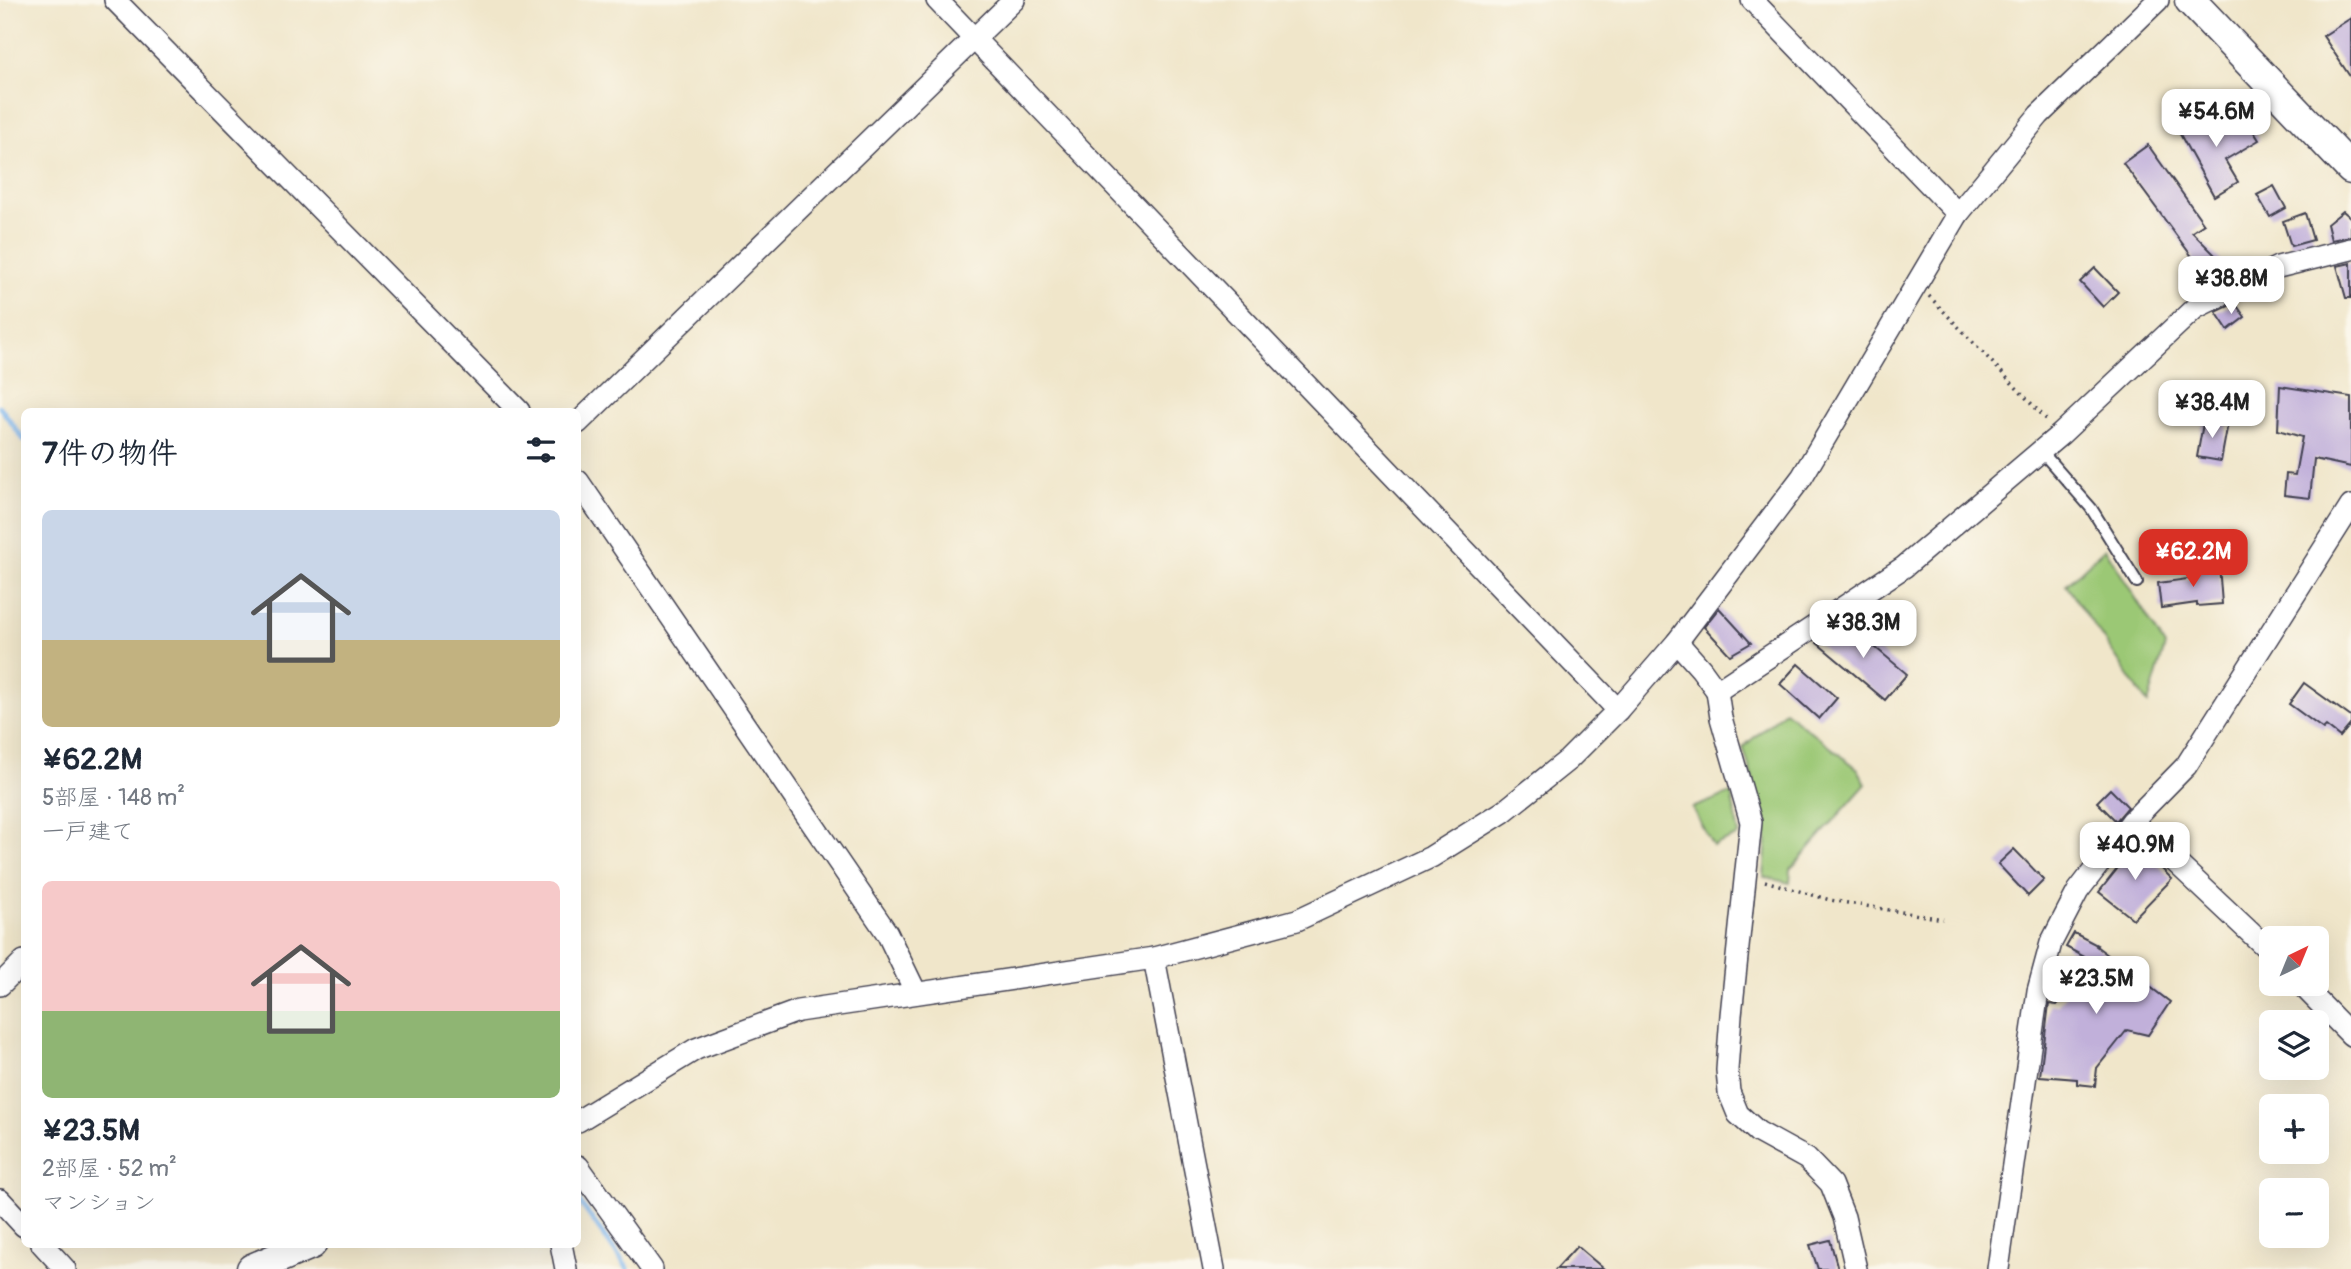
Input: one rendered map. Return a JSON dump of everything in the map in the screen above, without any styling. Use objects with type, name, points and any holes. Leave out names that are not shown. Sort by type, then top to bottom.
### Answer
[{"type":"street","points":[[115,0],[516,408]]},
{"type":"street","points":[[937,0],[1618,710]]},
{"type":"street","points":[[581,420],[1014,0]]},
{"type":"street","points":[[1752,0],[1958,214]]},
{"type":"street","points":[[581,1120],[696,1049],[798,1011],[1154,958],[1297,920],[1431,857],[1503,812],[1568,760],[1618,710],[1678,642],[1802,477],[1958,214],[2039,115],[2158,0]]},
{"type":"street","points":[[2190,0],[2351,169]]},
{"type":"street","points":[[1717,691],[1904,567],[2061,434],[2195,309],[2278,267],[2351,249]]},
{"type":"street","points":[[581,485],[887,933],[916,993]]},
{"type":"street","points":[[1998,1269],[2038,991],[2051,943],[2078,891],[2132,821],[2186,766],[2351,506]]},
{"type":"street","points":[[1678,642],[1717,691],[1721,718],[1751,822],[1731,1015],[1727,1069],[1729,1092],[1738,1114],[1758,1132],[1807,1159],[1831,1184],[1844,1217],[1856,1269]]},
{"type":"street","points":[[2132,821],[2259,941]]},
{"type":"street","points":[[1154,958],[1214,1269]]},
{"type":"street","points":[[0,985],[21,964]]},
{"type":"street","points":[[2313,996],[2351,1035]]},
{"type":"street","points":[[581,1170],[652,1269]]},
{"type":"street","points":[[0,1200],[21,1223]]},
{"type":"street","points":[[46,1248],[65,1269]]},
{"type":"street","points":[[252,1269],[302,1248]]},
{"type":"street","points":[[562,1248],[566,1269]]},
{"type":"lane","points":[[2041,451],[2091,508],[2137,582]]},
{"type":"path","points":[[1917,283],[2061,434]]},
{"type":"path","points":[[1746,875],[1830,900],[1943,919]]},
{"type":"green space","points":[[2105,548],[2165,646],[2148,704],[2066,585]]},
{"type":"green space","points":[[1785,711],[1858,769],[1866,784],[1791,869],[1790,883],[1764,877],[1767,838],[1763,812],[1743,747]]},
{"type":"green space","points":[[1731,793],[1739,835],[1713,846],[1692,808]]},
{"type":"building","points":[[2351,18],[2351,78],[2323,36]]},
{"type":"building","points":[[2201,113],[2216,137],[2245,118],[2259,140],[2225,160],[2238,182],[2214,196],[2176,127]]},
{"type":"building","points":[[2148,145],[2204,224],[2192,232],[2224,264],[2205,284],[2186,266],[2193,258],[2123,163]]},
{"type":"building","points":[[2274,186],[2286,208],[2270,217],[2257,195]]},
{"type":"building","points":[[2343,211],[2351,218],[2351,236],[2331,240],[2327,224]]},
{"type":"building","points":[[2305,213],[2313,240],[2291,246],[2283,221]]},
{"type":"building","points":[[2351,263],[2351,298],[2346,298],[2337,266]]},
{"type":"building","points":[[2095,268],[2118,292],[2103,307],[2080,282]]},
{"type":"building","points":[[2235,303],[2245,317],[2228,330],[2216,312]]},
{"type":"building","points":[[2280,386],[2351,397],[2351,467],[2314,459],[2310,498],[2284,495],[2286,474],[2295,475],[2302,437],[2278,430]]},
{"type":"building","points":[[2204,418],[2228,423],[2221,461],[2197,457]]},
{"type":"building","points":[[2219,565],[2222,604],[2197,606],[2197,603],[2161,608],[2158,583],[2195,578],[2194,567]]},
{"type":"building","points":[[1719,608],[1751,643],[1730,655],[1704,627]]},
{"type":"building","points":[[1845,622],[1907,674],[1885,700],[1817,643]]},
{"type":"building","points":[[1798,664],[1837,698],[1819,719],[1780,684]]},
{"type":"building","points":[[2304,683],[2351,717],[2351,724],[2340,737],[2326,726],[2323,729],[2289,704]]},
{"type":"building","points":[[2110,789],[2128,807],[2116,821],[2097,802]]},
{"type":"building","points":[[2137,844],[2172,879],[2133,919],[2099,892],[2121,864],[2119,862]]},
{"type":"building","points":[[2014,849],[2044,880],[2028,896],[1998,864]]},
{"type":"building","points":[[2074,933],[2097,945],[2170,1002],[2148,1035],[2127,1030],[2097,1068],[2095,1086],[2077,1084],[2077,1079],[2040,1076],[2049,1004],[2057,1005],[2092,961],[2066,947]]},
{"type":"building","points":[[1830,1240],[1838,1269],[1818,1269],[1810,1245]]},
{"type":"building","points":[[1577,1246],[1604,1269],[1556,1269]]},
{"type":"waterway","points":[[0,407],[21,436]]},
{"type":"waterway","points":[[581,1204],[628,1269]]}]
